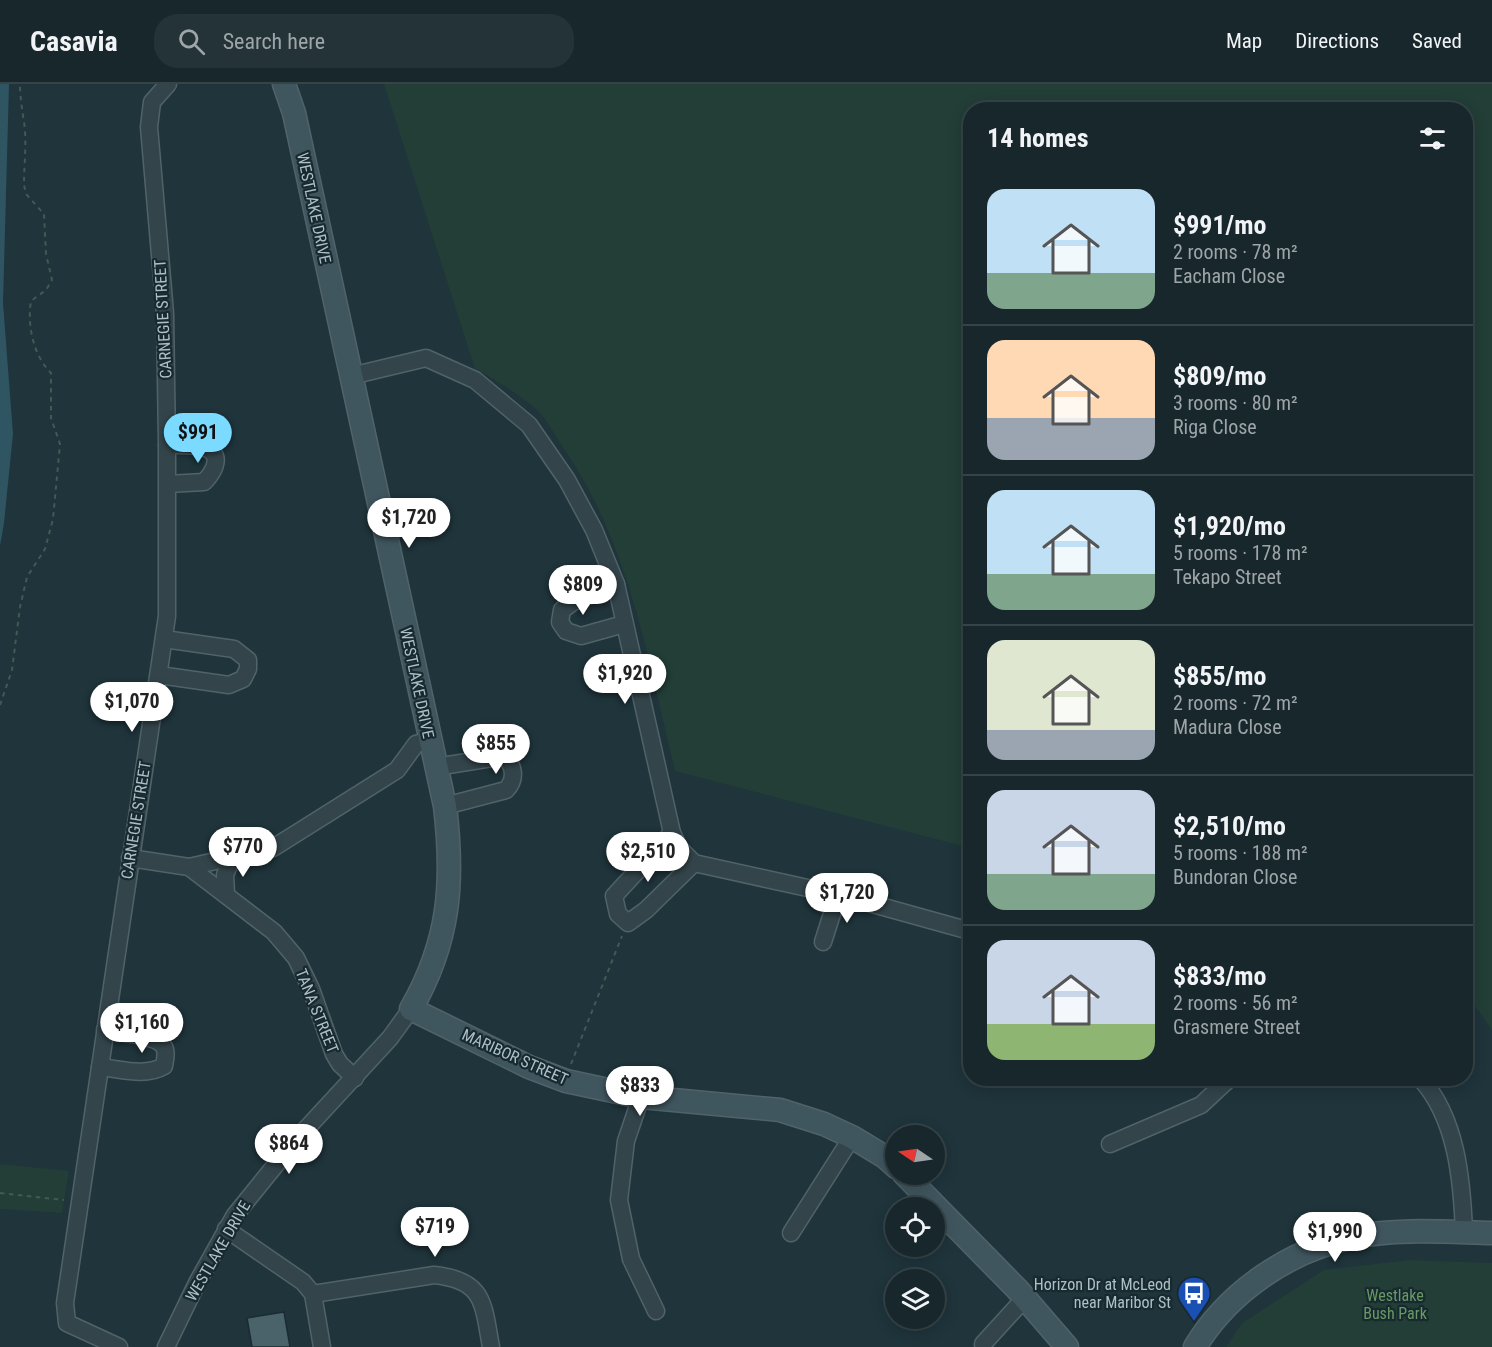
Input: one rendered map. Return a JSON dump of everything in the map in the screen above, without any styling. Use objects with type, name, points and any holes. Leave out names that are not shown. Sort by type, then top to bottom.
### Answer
[{"type":"street","name":"WESTLAKE DRIVE","points":[[166,1347],[226,1229],[257,1186],[295,1140],[390,1038],[411,1009],[438,948],[448,904],[450,859],[444,806],[294,113],[284,84]]},
{"type":"street","name":"CARNEGIE STREET","points":[[119,1347],[66,1323],[65,1303],[164,639],[168,484],[165,313],[148,127],[152,102],[163,85]]},
{"type":"street","points":[[351,376],[426,358],[475,380],[529,425],[567,480],[594,530],[616,584],[672,833],[679,848],[694,863],[838,895],[963,929]]},
{"type":"street","points":[[167,445],[204,447],[214,455],[216,465],[214,473],[204,482],[168,484]]},
{"type":"street","points":[[616,584],[573,602],[562,610],[560,622],[566,631],[581,636],[624,624]]},
{"type":"street","points":[[159,675],[229,685],[243,679],[248,669],[248,660],[234,649],[164,639]]},
{"type":"street","points":[[189,867],[273,848],[397,770],[416,744],[430,740]]},
{"type":"street","points":[[436,767],[504,756],[509,760],[513,773],[512,784],[506,790],[444,806]]},
{"type":"street","points":[[672,833],[614,896],[618,914],[628,923],[646,910],[694,863]]},
{"type":"street","name":"TANA STREET","points":[[130,858],[189,867],[274,932],[296,958],[311,989],[334,1054],[340,1064],[355,1078]]},
{"type":"street","points":[[226,894],[225,875],[232,858]]},
{"type":"street","points":[[823,942],[838,895]]},
{"type":"street","name":"MARIBOR STREET","points":[[411,1009],[529,1067],[566,1081],[642,1097],[780,1110],[824,1124],[852,1137],[885,1157]]},
{"type":"street","points":[[100,1066],[145,1072],[156,1071],[164,1066],[166,1056],[165,1048],[159,1041],[105,1030]]},
{"type":"street","points":[[1110,1144],[1201,1105],[1221,1086]]},
{"type":"street","points":[[1427,1086],[1452,1135],[1463,1204],[1464,1232]]},
{"type":"street","points":[[642,1097],[626,1141],[619,1200],[631,1259],[656,1311]]},
{"type":"street","points":[[791,1233],[852,1137]]},
{"type":"street","points":[[915,1185],[1025,1298],[1067,1347]]},
{"type":"street","points":[[226,1229],[303,1282],[313,1294],[322,1347]]},
{"type":"street","points":[[1195,1347],[1229,1304],[1254,1282],[1305,1253],[1328,1244],[1379,1233],[1492,1233]]},
{"type":"street","points":[[313,1294],[434,1275],[453,1277],[469,1284],[483,1303],[491,1347]]},
{"type":"street","points":[[983,1344],[1025,1298]]},
{"type":"path","points":[[0,705],[12,670],[20,607],[27,577],[45,549],[53,519],[60,444],[51,418],[51,373],[43,365],[37,353],[29,315],[31,301],[46,290],[52,280],[46,254],[44,214],[26,194],[24,185],[24,123],[20,105],[22,97],[20,84]]},
{"type":"path","points":[[566,1081],[575,1053],[628,923]]},
{"type":"path","points":[[0,1193],[79,1202]]},
{"type":"green space","points":[[384,84],[1492,84],[1492,1030],[1473,1003],[1473,102],[963,102],[963,846],[675,771],[634,602],[604,522],[585,483],[539,412],[526,401],[475,369]]},
{"type":"green space","points":[[0,1164],[69,1171],[62,1213],[0,1209]]},
{"type":"green space","name":"Westlake Bush Park","points":[[1409,1260],[1492,1263],[1492,1347],[1226,1347],[1242,1323],[1324,1270]]},
{"type":"water","points":[[0,84],[9,84],[3,303],[13,434],[0,546]]},
{"type":"building","points":[[284,1312],[290,1347],[252,1347],[247,1318]]},
{"type":"place","name":"Horizon Dr at McLeod near Maribor St","points":[[1194,1322]]}]
